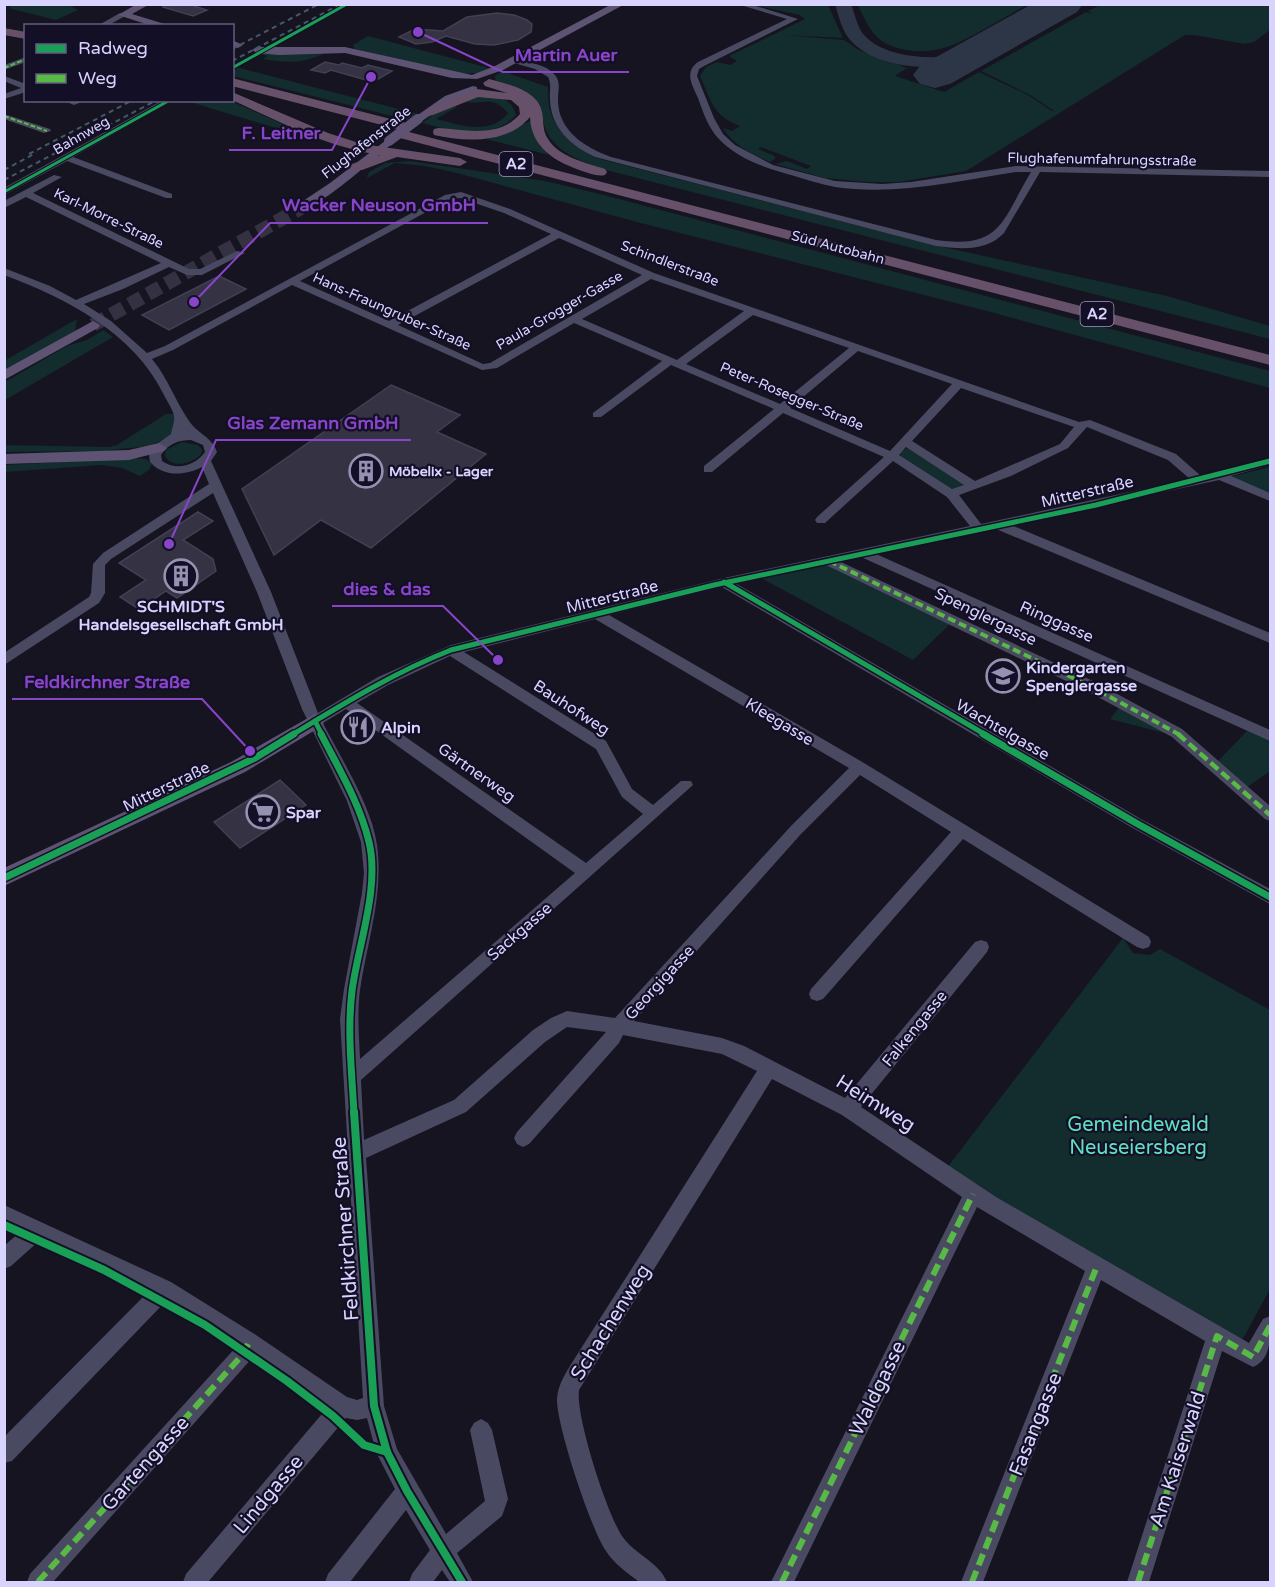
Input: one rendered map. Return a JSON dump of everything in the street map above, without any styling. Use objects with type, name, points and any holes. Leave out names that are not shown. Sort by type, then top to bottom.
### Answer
[{"type":"highway","points":[[4,24],[24,29]]},
{"type":"highway","points":[[4,31],[24,36]]},
{"type":"highway","points":[[428,132],[472,135],[503,131],[524,118],[526,111],[521,101],[474,82]]},
{"type":"highway","points":[[474,82],[529,100],[534,106],[538,130],[543,141],[552,150],[581,166],[603,173],[611,180]]},
{"type":"highway","name":"Süd Autobahn","points":[[234,83],[1270,349]]},
{"type":"highway","name":"Süd Autobahn","points":[[234,90],[407,127],[627,192],[1270,360]]},
{"type":"highway","points":[[407,127],[477,93],[506,96],[521,101]]},
{"type":"highway","points":[[234,97],[364,156],[396,155],[436,158],[627,192]]},
{"type":"highway","points":[[364,156],[396,155]]},
{"type":"main road","points":[[123,15],[146,4]]},
{"type":"main road","name":"Flughafenstraße","points":[[301,208],[334,186],[364,156],[474,82],[621,4]]},
{"type":"main road","points":[[123,15],[158,24]]},
{"type":"main road","points":[[244,47],[273,52],[348,50],[474,82]]},
{"type":"main road","points":[[4,376],[93,326]]},
{"type":"main road","points":[[9,458],[157,453]]},
{"type":"main road","name":"Mitterstraße","points":[[4,878],[238,766],[315,721]]},
{"type":"street","name":"Flughafenumfahrungsstraße","points":[[741,4],[794,19],[701,64],[693,72],[710,118],[720,135],[732,147],[770,168],[803,177],[857,186],[911,185],[1007,170],[1036,169],[1156,174],[1270,174]]},
{"type":"street","points":[[104,24],[123,15]]},
{"type":"street","points":[[4,68],[24,60]]},
{"type":"street","points":[[511,61],[541,69],[551,75],[555,81],[554,102],[559,121],[566,134],[577,146],[592,153],[619,162],[936,243],[969,246],[984,244],[999,233],[1036,169]]},
{"type":"street","points":[[4,78],[24,87]]},
{"type":"street","points":[[4,97],[24,89]]},
{"type":"street","name":"Bahnweg","points":[[4,192],[166,102]]},
{"type":"street","points":[[4,116],[47,131]]},
{"type":"street","points":[[65,157],[169,196]]},
{"type":"street","points":[[4,205],[57,177]]},
{"type":"street","name":"Karl-Morre-Straße","points":[[25,193],[187,272],[197,273],[240,253]]},
{"type":"street","name":"Schindlerstraße","points":[[145,358],[170,348],[448,197],[456,195],[507,211],[650,274],[1081,426],[1086,422],[1152,447],[1172,457],[1198,480]]},
{"type":"street","points":[[390,325],[559,234]]},
{"type":"street","name":"Karl-Morre-Straße","points":[[75,304],[120,287],[169,262]]},
{"type":"street","points":[[5,265],[75,304],[122,336],[158,374],[180,416],[197,437]]},
{"type":"street","name":"Paula-Grogger-Gasse","points":[[482,368],[493,366],[650,274]]},
{"type":"street","name":"Hans-Fraungruber-Straße","points":[[291,281],[482,368]]},
{"type":"street","points":[[597,415],[753,310]]},
{"type":"street","name":"Peter-Rosegger-Straße","points":[[575,320],[892,456],[922,473],[951,494],[978,528]]},
{"type":"street","points":[[708,469],[857,347]]},
{"type":"street","points":[[821,519],[892,456],[959,383]]},
{"type":"street","points":[[180,416],[180,430],[157,453],[159,465],[168,469],[188,469],[205,461]]},
{"type":"street","points":[[951,494],[1007,473],[1064,446],[1081,426]]},
{"type":"street","points":[[173,439],[197,437]]},
{"type":"street","name":"Feldkirchner Straße","points":[[197,437],[208,442],[211,448],[205,461],[215,486],[264,592],[315,721],[354,801],[369,842],[370,893],[352,989],[349,1019],[374,1406],[387,1452],[442,1552],[462,1582]]},
{"type":"street","points":[[906,442],[973,485]]},
{"type":"street","name":"Mitterstraße","points":[[315,721],[421,662],[451,650],[724,582],[999,525],[1220,476],[1270,461]]},
{"type":"street","points":[[4,660],[94,600],[98,593],[99,564],[107,556],[215,486],[188,469]]},
{"type":"street","points":[[1220,476],[1270,497]]},
{"type":"street","points":[[999,525],[1270,638]]},
{"type":"street","name":"Ringgasse","points":[[862,553],[1270,736]]},
{"type":"street","name":"Spenglergasse","points":[[827,560],[1090,686],[1160,723],[1185,740],[1270,815]]},
{"type":"street","name":"Wachtelgasse","points":[[724,582],[1136,823],[1270,897]]},
{"type":"street","name":"Kleegasse","points":[[597,614],[859,767],[1143,942]]},
{"type":"street","name":"Bauhofweg","points":[[451,650],[601,745],[627,793],[652,813]]},
{"type":"street","name":"Gärtnerweg","points":[[346,702],[586,872]]},
{"type":"street","name":"Georgigasse","points":[[356,1153],[460,1106],[539,1036],[557,1023],[567,1019],[620,1026],[796,830],[859,767]]},
{"type":"street","name":"Sackgasse","points":[[352,1077],[686,785]]},
{"type":"street","points":[[817,994],[962,830]]},
{"type":"street","name":"Falkengasse","points":[[848,1109],[981,947]]},
{"type":"street","points":[[523,1138],[613,1037],[620,1026]]},
{"type":"street","name":"Heimweg","points":[[620,1026],[722,1046],[848,1109],[973,1194],[1253,1358],[1270,1326]]},
{"type":"street","name":"Schachenweg","points":[[656,1582],[621,1553],[606,1529],[571,1423],[567,1394],[582,1365],[769,1068]]},
{"type":"street","name":"Waldgasse","points":[[782,1582],[973,1194]]},
{"type":"street","points":[[4,1214],[112,1262],[164,1289],[249,1342],[342,1406],[357,1410],[374,1406]]},
{"type":"street","points":[[4,1259],[38,1230]]},
{"type":"street","name":"Fasangasse","points":[[972,1582],[1097,1266]]},
{"type":"street","points":[[4,1453],[164,1289]]},
{"type":"street","name":"Am Kaiserwald","points":[[1138,1582],[1217,1336]]},
{"type":"street","name":"Gartengasse","points":[[38,1582],[244,1353],[249,1342]]},
{"type":"street","name":"Lindgasse","points":[[194,1582],[342,1406]]},
{"type":"street","points":[[420,1582],[442,1552],[494,1508],[497,1499],[482,1430]]},
{"type":"street","points":[[336,1582],[407,1491]]},
{"type":"green space","points":[[14,5],[69,5],[78,10],[56,20],[8,8]]},
{"type":"green space","points":[[754,5],[828,5],[843,38],[784,35],[844,40],[859,50],[907,68],[895,76],[944,92],[979,72],[1028,95],[1052,111],[1054,111],[1030,95],[981,71],[1086,12],[1093,14],[1088,11],[1100,5],[1270,5],[1270,30],[1254,42],[1245,44],[1185,35],[966,171],[899,182],[867,182],[825,178],[775,164],[787,161],[807,169],[811,166],[761,147],[758,149],[775,156],[775,159],[770,162],[750,153],[723,128],[732,131],[740,126],[724,117],[714,107],[700,76],[706,67],[717,62],[730,65],[737,61],[729,56],[805,19],[800,15]]},
{"type":"green space","points":[[858,5],[1027,5],[953,45],[936,50],[918,51],[900,49],[883,42],[871,30]]},
{"type":"green space","points":[[368,36],[489,68],[478,73],[459,74],[355,49],[353,45]]},
{"type":"green space","points":[[325,53],[302,61],[287,62],[263,59],[267,56],[260,54]]},
{"type":"green space","points":[[234,68],[418,114],[408,120],[234,76]]},
{"type":"green space","points":[[502,71],[548,87],[550,111],[560,130],[576,146],[596,158],[934,245],[1167,296],[1270,326],[1270,339],[606,170],[569,155],[561,149],[548,134],[535,99],[522,91],[496,84],[495,76]]},
{"type":"green space","points":[[497,97],[507,101],[516,115],[496,129],[484,132],[459,131],[422,123],[433,115],[454,106],[457,107],[436,119],[465,126],[484,127],[501,120],[508,113],[493,102],[467,102],[469,98]]},
{"type":"green space","points":[[190,102],[233,102],[311,137]]},
{"type":"green space","points":[[530,121],[534,124],[540,145],[549,155],[486,139],[487,136],[514,129]]},
{"type":"green space","points":[[410,161],[545,181],[604,195],[1270,371],[1270,388],[987,311],[637,222],[457,173],[425,166],[395,163],[367,178],[369,172],[385,163]]},
{"type":"green space","points":[[77,319],[75,331],[5,371],[4,361]]},
{"type":"green space","points":[[103,330],[113,337],[5,400],[5,382],[67,346],[87,340]]},
{"type":"green space","points":[[166,414],[174,414],[175,432],[157,443],[142,447],[107,451],[5,452],[4,445],[109,447],[117,445]]},
{"type":"green space","points":[[182,442],[198,445],[202,450],[201,454],[182,464],[172,463],[165,456],[166,450]]},
{"type":"green space","points":[[907,448],[914,449],[967,483],[956,490],[949,488],[901,458],[900,453]]},
{"type":"green space","points":[[146,459],[152,464],[149,470],[140,476],[122,468],[102,465],[5,472],[5,465]]},
{"type":"green space","points":[[1270,467],[1270,495],[1230,477]]},
{"type":"green space","points":[[828,562],[952,622],[913,660],[759,577]]},
{"type":"green space","points":[[1121,705],[1172,735],[1110,719]]},
{"type":"green space","points":[[1249,729],[1270,738],[1270,771],[1246,788],[1217,762]]},
{"type":"green space","name":"Gemeindewald Neuseiersberg","points":[[1123,938],[1133,953],[1150,955],[1160,949],[1270,1010],[1270,1289],[1239,1346],[943,1173]]},
{"type":"building","points":[[164,4],[188,4],[207,10],[193,16],[163,7]]},
{"type":"building","points":[[497,13],[514,15],[527,20],[532,24],[531,32],[518,40],[494,45],[475,44],[446,36],[432,42],[416,44],[399,37],[415,29],[443,31],[467,17]]},
{"type":"building","points":[[325,62],[362,68],[368,65],[392,71],[373,82],[331,70],[325,73],[311,70]]},
{"type":"building","points":[[219,276],[246,289],[169,330],[142,315]]},
{"type":"building","name":"Möbelix - Lager","points":[[391,385],[460,415],[437,432],[486,454],[371,548],[321,520],[274,555],[242,489]]},
{"type":"building","points":[[198,512],[213,521],[183,540],[213,559],[216,571],[177,598],[166,591],[139,609],[120,597],[146,580],[119,563]]},
{"type":"building","name":"Spar","points":[[280,780],[306,805],[240,848],[214,822]]},
{"type":"taxiway","points":[[843,4],[858,39],[880,52],[894,57],[925,62],[940,63],[965,58]]},
{"type":"runway","points":[[935,75],[1063,4]]},
{"type":"tunnel","points":[[93,325],[301,208]]},
{"type":"railway","points":[[234,48],[319,4]]},
{"type":"railway","points":[[234,60],[341,4]]},
{"type":"railway","points":[[29,154],[129,102]]},
{"type":"railway","points":[[4,180],[153,102]]},
{"type":"railway","points":[[4,170],[36,153]]},
{"type":"marked path","points":[[4,68],[24,60]]},
{"type":"marked path","points":[[4,116],[47,131]]},
{"type":"marked path","points":[[829,561],[1090,686],[1177,733],[1270,815]]},
{"type":"marked path","points":[[782,1582],[973,1194]]},
{"type":"marked path","points":[[972,1582],[1097,1266]]},
{"type":"marked path","points":[[1138,1582],[1217,1336],[1253,1357],[1270,1326]]},
{"type":"marked path","points":[[38,1582],[244,1353],[249,1342]]},
{"type":"cycle path","points":[[234,67],[347,4]]},
{"type":"cycle path","points":[[4,192],[166,102]]},
{"type":"cycle path","points":[[4,878],[255,758],[346,702],[421,662],[451,650],[714,585],[1096,505],[1270,461]]},
{"type":"cycle path","points":[[724,582],[1136,823],[1270,897]]},
{"type":"cycle path","points":[[315,721],[355,801],[369,842],[371,856],[370,893],[352,989],[349,1019],[374,1406],[387,1452],[407,1491],[462,1582]]},
{"type":"cycle path","points":[[4,1225],[104,1270],[205,1325],[287,1381],[333,1416],[364,1445],[387,1452]]},
{"type":"place","name":"Martin Auer","points":[[418,32]]},
{"type":"place","name":"F. Leitner","points":[[371,77]]},
{"type":"place","name":"Wacker Neuson GmbH","points":[[194,302]]},
{"type":"place","name":"Möbelix - Lager","points":[[366,471]]},
{"type":"place","name":"Glas Zemann GmbH","points":[[169,544]]},
{"type":"place","name":"SCHMIDT'S Handelsgesellschaft GmbH","points":[[181,576]]},
{"type":"place","name":"dies & das","points":[[498,660]]},
{"type":"place","name":"Kindergarten Spenglergasse","points":[[1003,676]]},
{"type":"place","name":"Alpin","points":[[358,727]]},
{"type":"place","name":"Feldkirchner Straße","points":[[250,751]]},
{"type":"place","name":"Spar","points":[[263,812]]}]
